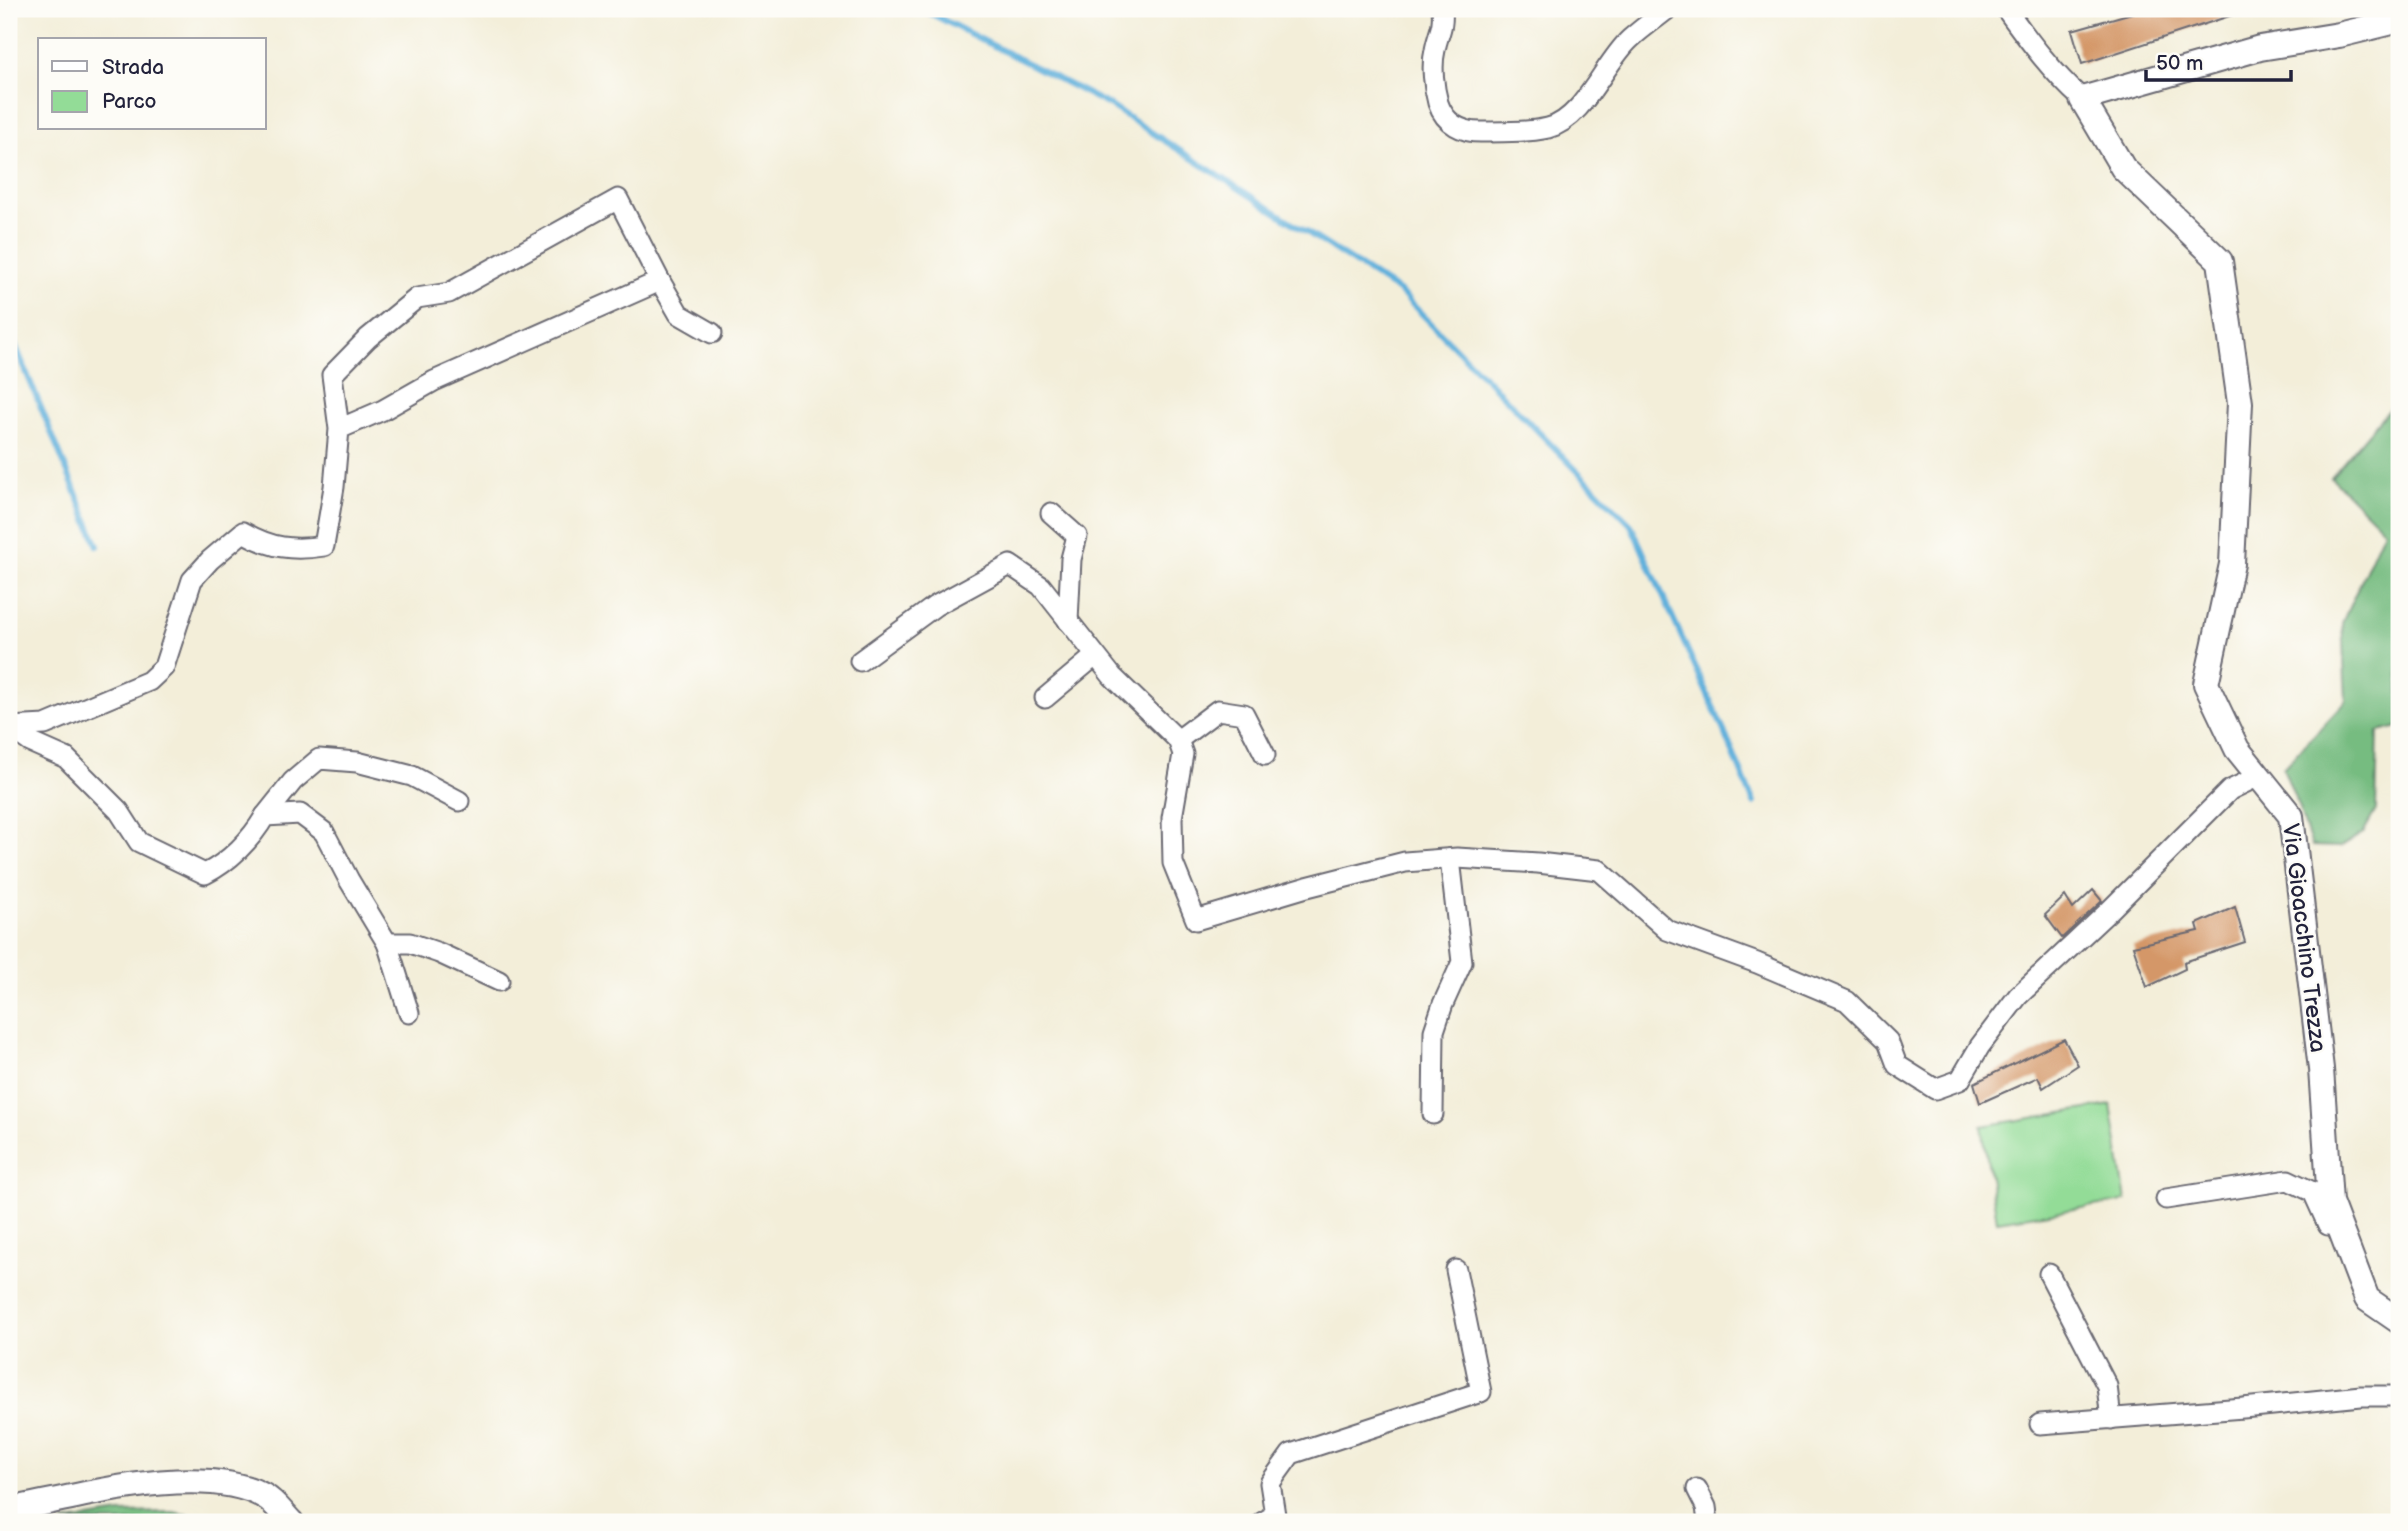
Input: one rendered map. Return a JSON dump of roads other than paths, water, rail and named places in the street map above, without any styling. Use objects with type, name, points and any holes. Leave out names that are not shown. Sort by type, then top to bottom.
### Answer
[{"type":"street","points":[[1442,9],[1443,29],[1434,50],[1434,74],[1439,104],[1449,122],[1461,129],[1477,132],[1548,128],[1559,123],[1584,102],[1629,40],[1668,9]]},
{"type":"street","points":[[2006,9],[2062,81],[2082,99],[2260,48],[2339,35],[2399,18]]},
{"type":"street","name":"Via Gioacchino Trezza","points":[[2082,99],[2123,168],[2220,261],[2240,403],[2232,564],[2206,684],[2237,749],[2291,816],[2321,1069],[2330,1202],[2367,1299],[2399,1321]]},
{"type":"street","points":[[9,727],[46,724],[149,681],[164,667],[192,580],[210,560],[243,532],[263,544],[300,550],[324,545],[334,487],[339,429],[332,375],[368,338],[417,298],[449,293],[618,199],[679,314],[712,333]]},
{"type":"street","points":[[339,429],[383,410],[434,381],[660,281]]},
{"type":"street","points":[[1051,513],[1077,536],[1071,559],[1068,621]]},
{"type":"street","points":[[860,661],[935,606],[1010,565],[1041,586],[1112,676],[1178,740],[1183,754],[1172,818],[1173,863],[1196,920],[1307,887],[1405,862],[1450,859],[1538,863],[1599,870],[1667,930],[1757,963],[1847,1001],[1888,1041],[1897,1065],[1935,1089],[1960,1080],[1980,1046],[2018,996],[2109,911],[2230,790],[2259,776]]},
{"type":"street","points":[[1045,698],[1096,656]]},
{"type":"street","points":[[1178,740],[1218,710],[1244,714],[1265,755]]},
{"type":"street","points":[[9,727],[30,742],[66,758],[119,811],[139,842],[205,874],[222,865],[258,828],[293,781],[319,759],[357,762],[412,776],[459,801]]},
{"type":"street","points":[[265,816],[300,814],[324,832],[387,943],[410,1013]]},
{"type":"street","points":[[1433,1114],[1434,1031],[1443,1003],[1462,962],[1450,859]]},
{"type":"street","points":[[387,943],[410,943],[439,953],[499,981]]},
{"type":"street","name":"Via Gioacchino Trezza","points":[[2166,1199],[2288,1180],[2313,1192],[2343,1263],[2352,1260]]},
{"type":"street","points":[[1263,1522],[1275,1514],[1270,1483],[1291,1454],[1481,1392],[1457,1270]]},
{"type":"street","points":[[2049,1274],[2107,1386],[2110,1419]]},
{"type":"street","points":[[2040,1424],[2361,1396],[2399,1396]]},
{"type":"street","points":[[9,1510],[151,1483],[186,1481],[228,1483],[265,1496],[291,1522]]},
{"type":"street","points":[[1697,1489],[1706,1507],[1708,1522]]},
{"type":"waterway","points":[[922,9],[1109,105],[1400,292],[1631,525],[1754,803]]},
{"type":"waterway","points":[[9,330],[98,546]]}]
